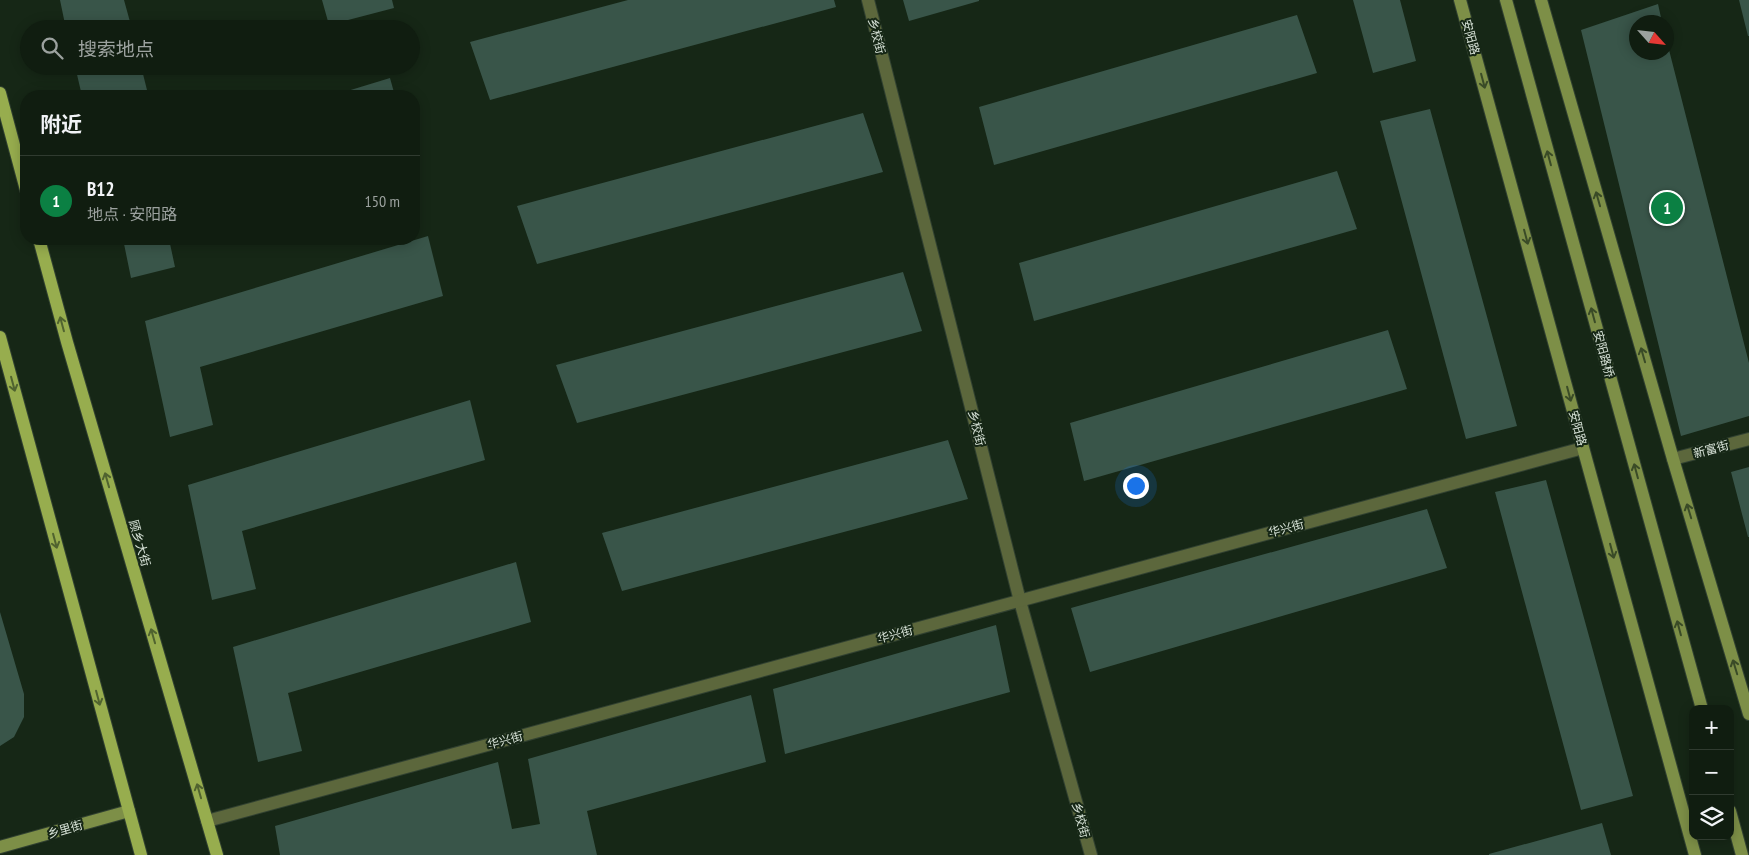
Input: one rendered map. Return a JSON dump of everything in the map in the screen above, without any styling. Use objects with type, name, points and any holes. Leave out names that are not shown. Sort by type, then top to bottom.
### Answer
[{"type":"main road","name":"安阳路","points":[[1460,0],[1695,855]]},
{"type":"main road","name":"安阳路桥","points":[[1506,0],[1701,705]]},
{"type":"main road","points":[[1541,0],[1673,460],[1749,714]]},
{"type":"main road","points":[[0,93],[20,168]]},
{"type":"main road","name":"顾乡大街","points":[[41,245],[218,855]]},
{"type":"main road","points":[[0,337],[141,855]]},
{"type":"main road","name":"乡里街","points":[[0,847],[129,811]]},
{"type":"main road","points":[[1734,826],[1742,855]]},
{"type":"street","name":"乡校街","points":[[868,0],[1020,601],[1090,855]]},
{"type":"street","name":"新富街","points":[[1673,460],[1749,439]]},
{"type":"street","name":"华兴街","points":[[207,821],[1583,448]]},
{"type":"building","points":[[60,0],[124,0],[130,20],[64,20]]},
{"type":"building","points":[[322,0],[392,0],[394,8],[348,20],[328,20]]},
{"type":"building","points":[[628,0],[834,0],[836,7],[490,100],[470,42]]},
{"type":"building","points":[[903,0],[979,0],[979,1],[909,21]]},
{"type":"building","points":[[1353,0],[1400,0],[1416,61],[1373,73]]},
{"type":"building","points":[[1739,0],[1749,0],[1749,36],[1748,36]]},
{"type":"building","points":[[1658,4],[1660,15],[1629,15],[1629,60],[1672,60],[1749,363],[1749,416],[1681,436],[1581,30]]},
{"type":"building","points":[[1297,15],[1317,73],[994,165],[979,107]]},
{"type":"building","points":[[77,75],[143,75],[147,90],[81,90]]},
{"type":"building","points":[[390,78],[393,90],[351,90]]},
{"type":"building","points":[[1430,109],[1517,426],[1466,439],[1380,121]]},
{"type":"building","points":[[863,113],[883,172],[537,264],[517,206]]},
{"type":"building","points":[[1337,171],[1357,229],[1034,321],[1019,263]]},
{"type":"building","points":[[428,236],[443,296],[200,367],[213,425],[170,437],[145,321],[398,245],[420,245],[420,238]]},
{"type":"building","points":[[124,245],[170,245],[175,267],[131,278]]},
{"type":"building","points":[[903,272],[922,331],[577,423],[556,365]]},
{"type":"building","points":[[1388,330],[1407,389],[1084,481],[1070,423]]},
{"type":"building","points":[[470,400],[485,460],[242,531],[256,589],[212,600],[188,485]]},
{"type":"building","points":[[948,440],[968,499],[622,591],[602,533]]},
{"type":"building","points":[[1749,467],[1749,537],[1748,537],[1731,472]]},
{"type":"building","points":[[1546,480],[1633,796],[1581,810],[1495,492]]},
{"type":"building","points":[[1427,509],[1447,568],[1090,672],[1071,608]]},
{"type":"building","points":[[516,562],[531,622],[288,693],[302,751],[258,762],[233,647]]},
{"type":"building","points":[[0,612],[24,694],[24,717],[14,737],[0,746]]},
{"type":"building","points":[[996,625],[1010,692],[785,754],[773,689]]},
{"type":"building","points":[[751,695],[766,762],[587,811],[597,855],[280,855],[275,826],[498,762],[512,829],[540,824],[528,759]]},
{"type":"building","points":[[1602,823],[1611,855],[1489,855],[1489,854]]},
{"type":"place","name":"B12","points":[[1667,208]]}]
